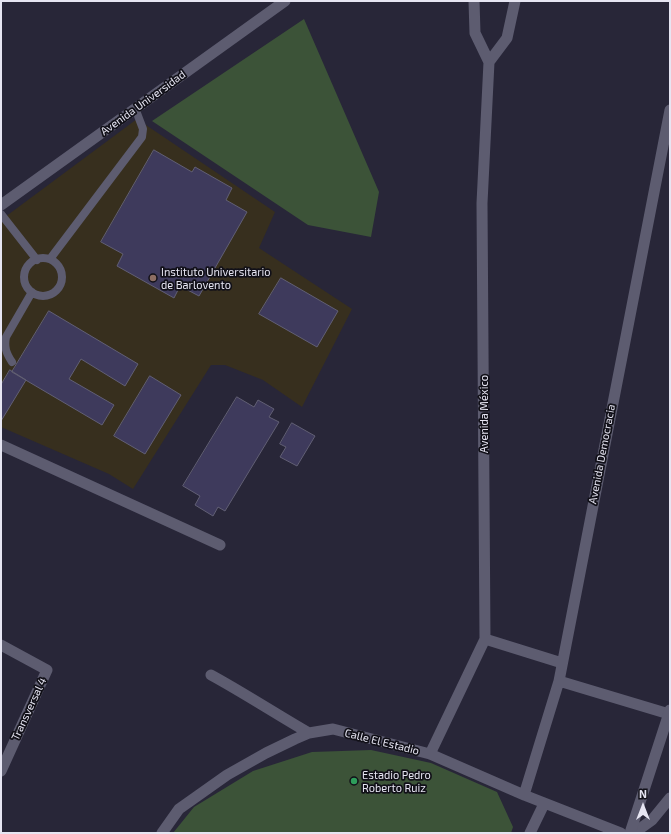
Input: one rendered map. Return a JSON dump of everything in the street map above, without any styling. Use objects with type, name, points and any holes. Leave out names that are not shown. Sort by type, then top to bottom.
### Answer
[{"type":"street","name":"Avenida Universidad","points":[[1,205],[285,1]]},
{"type":"street","points":[[474,1],[475,33],[489,62],[507,38],[515,1]]},
{"type":"street","name":"Avenida México","points":[[430,754],[485,639],[482,203],[489,62]]},
{"type":"street","name":"Avenida Democracia","points":[[524,796],[559,680],[670,110]]},
{"type":"street","points":[[1,445],[220,545]]},
{"type":"street","points":[[485,639],[562,663]]},
{"type":"street","name":"Transversal 4","points":[[1,645],[47,670],[1,771]]},
{"type":"street","points":[[211,674],[270,711],[309,733]]},
{"type":"street","points":[[559,680],[669,712],[630,833]]},
{"type":"street","name":"Calle El Estadio","points":[[162,833],[179,809],[227,775],[266,753],[309,733],[333,729],[430,754],[524,796],[621,833]]},
{"type":"street","points":[[634,833],[652,820],[670,798]]},
{"type":"street","points":[[530,833],[544,804]]},
{"type":"lane","points":[[50,259],[142,137],[143,129],[135,108]]},
{"type":"lane","points":[[1,214],[37,260]]},
{"type":"lane","points":[[43,258],[50,259],[60,268],[62,280],[60,286],[51,295],[38,295],[27,287],[24,275],[31,263],[43,258]]},
{"type":"lane","points":[[12,362],[6,353],[4,345],[6,337],[32,292]]},
{"type":"shaded area","name":"Instituto Universitario de Barlovento","points":[[137,119],[275,212],[259,248],[352,309],[302,407],[263,380],[225,365],[211,365],[133,489],[109,474],[1,427],[1,220]]},
{"type":"green space","points":[[304,19],[379,192],[371,237],[308,225],[152,121]]},
{"type":"green space","name":"Estadio Pedro Roberto Ruiz","points":[[371,750],[431,763],[497,792],[513,827],[511,833],[173,833],[194,807],[253,771],[312,752]]},
{"type":"building","points":[[154,150],[192,172],[195,167],[232,188],[226,200],[247,212],[199,296],[180,286],[174,298],[117,266],[123,254],[101,242]]},
{"type":"building","points":[[281,278],[338,311],[317,347],[259,314]]},
{"type":"building","points":[[49,311],[138,364],[125,386],[81,359],[69,379],[114,405],[102,425],[12,372]]},
{"type":"building","points":[[10,370],[26,380],[1,421],[1,385]]},
{"type":"building","points":[[150,376],[181,395],[145,454],[114,436]]},
{"type":"building","points":[[237,397],[254,407],[258,400],[274,409],[269,417],[279,422],[225,511],[218,507],[213,516],[195,505],[200,496],[183,486]]},
{"type":"building","points":[[292,423],[315,436],[297,466],[280,457],[286,447],[280,444]]},
{"type":"place","name":"Instituto Universitario de Barlovento","points":[[153,278]]},
{"type":"place","name":"Estadio Pedro Roberto Ruiz","points":[[354,781]]}]
